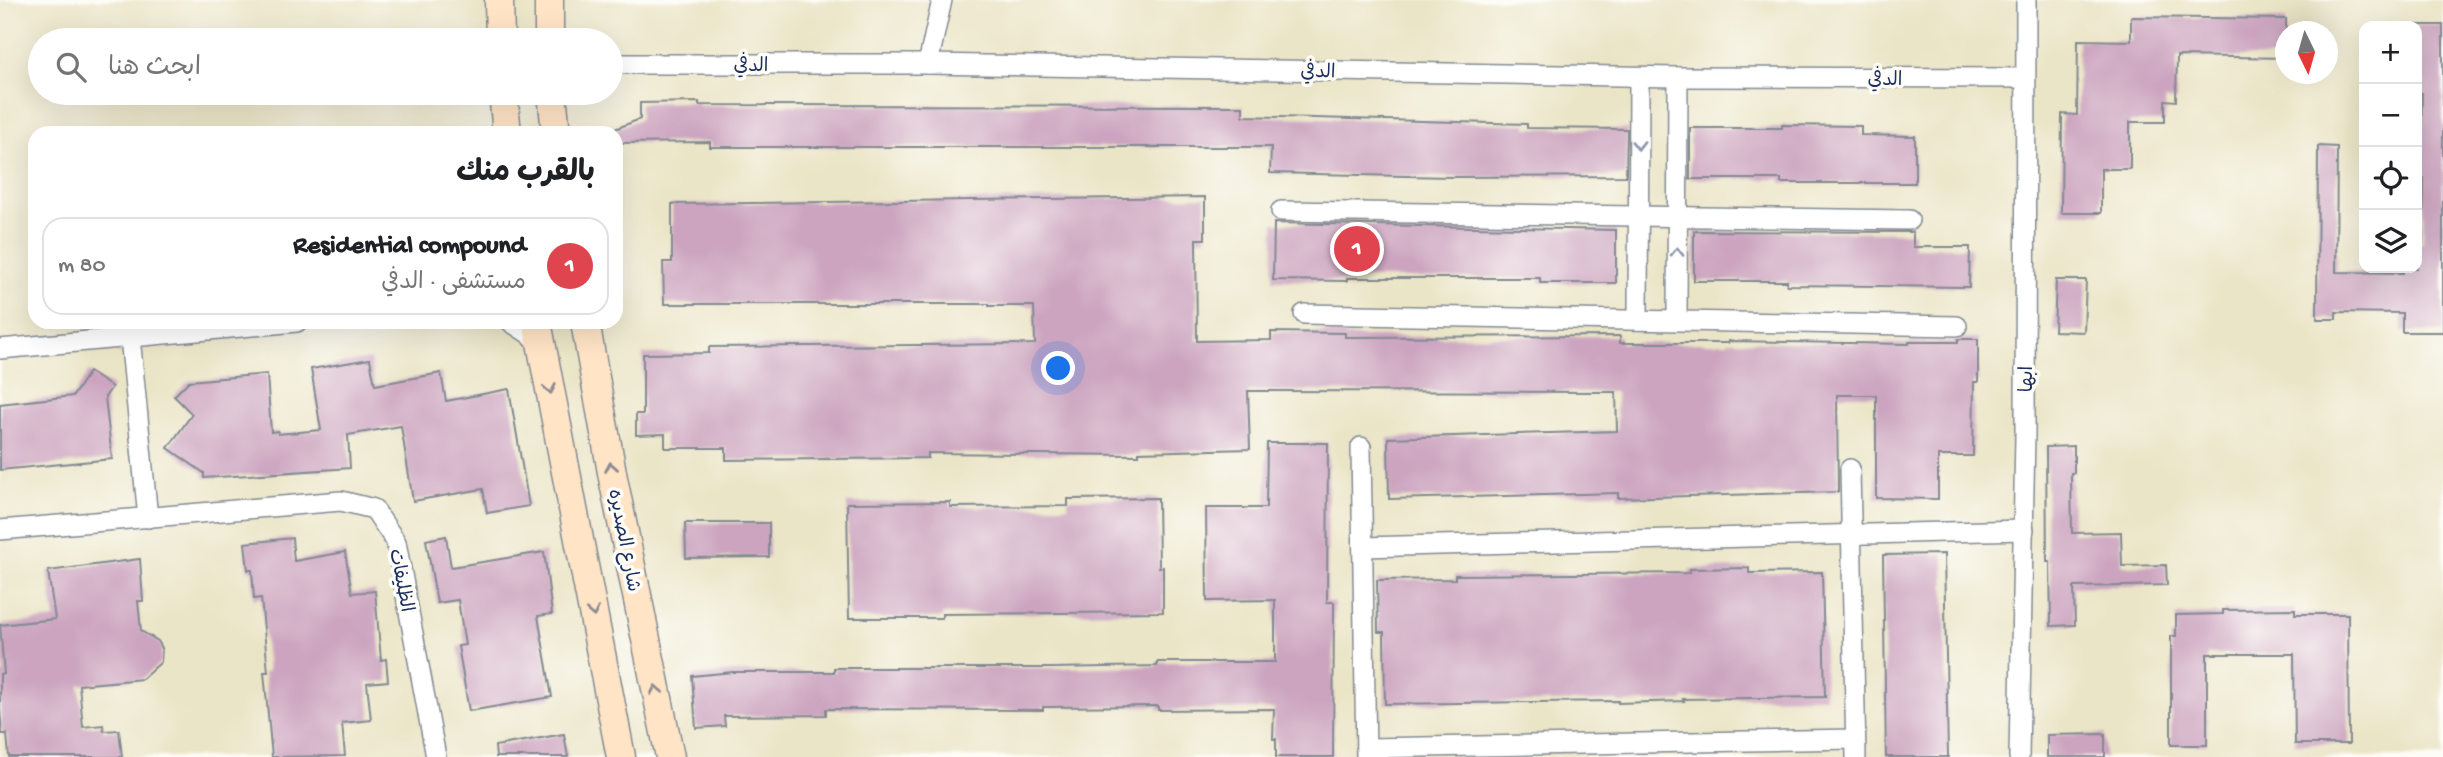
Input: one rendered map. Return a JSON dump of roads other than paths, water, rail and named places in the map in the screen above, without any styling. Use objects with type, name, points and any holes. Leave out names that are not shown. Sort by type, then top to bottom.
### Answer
[{"type":"main road","points":[[499,0],[500,28]]},
{"type":"main road","points":[[504,105],[506,126]]},
{"type":"main road","name":"شارع الصديره","points":[[586,329],[613,478],[670,757]]},
{"type":"main road","points":[[538,331],[621,757]]},
{"type":"street","points":[[928,64],[942,0]]},
{"type":"street","name":"ابها","points":[[2019,757],[2024,530],[2026,0]]},
{"type":"street","name":"الدفي","points":[[623,64],[928,64],[1678,77],[2025,79]]},
{"type":"street","points":[[1638,320],[1639,76]]},
{"type":"street","points":[[1676,320],[1678,77]]},
{"type":"street","points":[[1281,211],[1909,220]]},
{"type":"street","points":[[1304,314],[1957,326]]},
{"type":"street","points":[[0,349],[219,329]]},
{"type":"street","points":[[130,337],[148,518]]},
{"type":"street","points":[[1361,447],[1366,753],[1855,748],[1850,469]]},
{"type":"street","name":"الظليفات","points":[[0,530],[341,501],[374,509],[396,542],[436,757]]},
{"type":"street","points":[[1363,547],[2024,530]]},
{"type":"place","name":"Residential compound","points":[[1357,249]]}]
